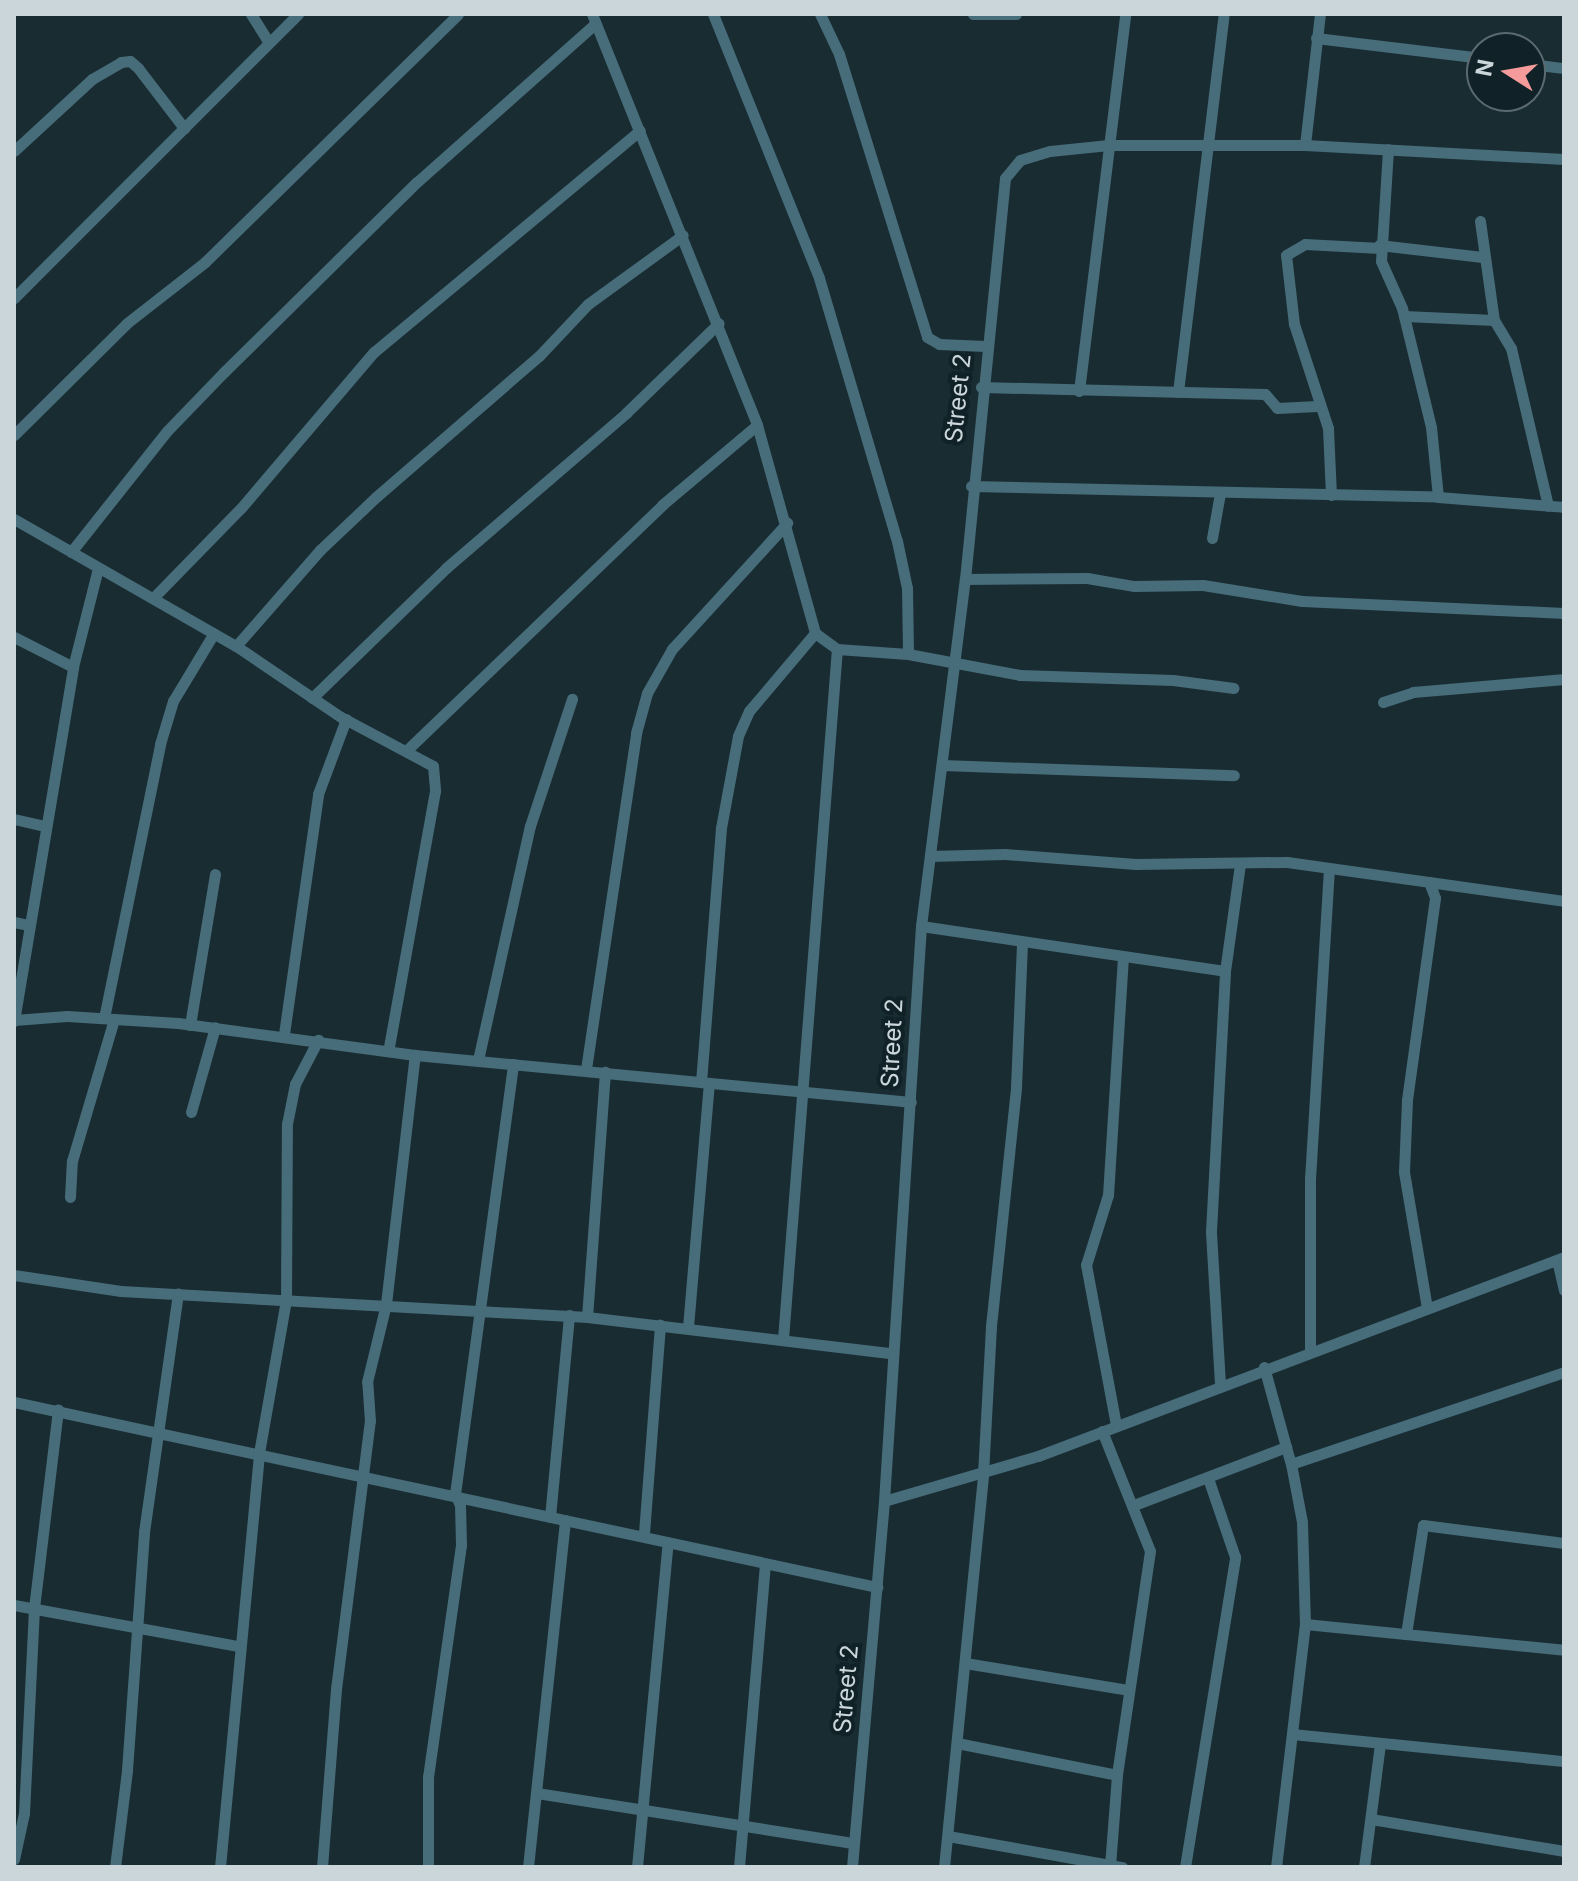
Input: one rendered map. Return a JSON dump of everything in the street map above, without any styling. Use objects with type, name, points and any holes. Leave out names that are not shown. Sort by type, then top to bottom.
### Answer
[{"type":"street","points":[[251,14],[268,41]]},
{"type":"street","points":[[14,298],[298,14]]},
{"type":"street","points":[[14,435],[127,323],[205,262],[458,14]]},
{"type":"street","points":[[713,14],[819,278],[897,541],[907,588],[908,654]]},
{"type":"street","points":[[973,14],[1016,14]]},
{"type":"street","points":[[1079,391],[1125,14]]},
{"type":"street","points":[[1178,392],[1224,14]]},
{"type":"street","points":[[1305,145],[1320,14]]},
{"type":"street","points":[[822,15],[839,54],[897,230],[927,337],[939,344],[985,346]]},
{"type":"street","points":[[71,552],[167,431],[224,372],[417,182],[593,19],[719,323],[757,425],[787,523],[815,633],[837,649],[908,654],[1020,675],[1173,680],[1233,688]]},
{"type":"street","points":[[1316,38],[1466,56]]},
{"type":"street","points":[[14,151],[92,79],[121,62],[130,61],[138,68],[184,128]]},
{"type":"street","points":[[154,597],[241,508],[374,352],[640,130]]},
{"type":"street","name":"Street 2","points":[[852,1867],[884,1501],[891,1353],[921,926],[965,579],[971,486],[1005,178],[1020,160],[1050,151],[1109,145],[1305,145],[1564,159]]},
{"type":"street","points":[[1388,149],[1380,247],[1404,316],[1431,427],[1438,497]]},
{"type":"street","points":[[1480,221],[1482,257],[1494,320],[1511,348],[1548,506]]},
{"type":"street","points":[[236,646],[320,550],[376,497],[539,356],[588,304],[683,235]]},
{"type":"street","points":[[1331,495],[1328,428],[1317,406],[1294,324],[1286,255],[1305,244],[1380,247],[1482,257]]},
{"type":"street","points":[[1404,316],[1494,320]]},
{"type":"street","points":[[312,698],[446,568],[626,413],[719,323]]},
{"type":"street","points":[[981,387],[1265,394],[1277,408],[1317,406]]},
{"type":"street","points":[[408,749],[662,505],[757,425]]},
{"type":"street","points":[[971,486],[1438,497],[1564,507]]},
{"type":"street","points":[[1212,538],[1220,493]]},
{"type":"street","points":[[14,519],[154,597],[236,646],[346,719],[408,749],[433,766],[437,779],[388,1051]]},
{"type":"street","points":[[586,1069],[631,762],[647,693],[672,649],[787,523]]},
{"type":"street","points":[[98,568],[73,667],[14,1020],[109,1019],[215,1027],[284,1034],[415,1055],[911,1102]]},
{"type":"street","points":[[965,579],[1087,578],[1152,587],[1180,583],[1302,601],[1564,613]]},
{"type":"street","points":[[70,1197],[72,1161],[109,1019],[160,744],[173,701],[214,633]]},
{"type":"street","points":[[688,1327],[719,846],[738,736],[749,711],[815,633]]},
{"type":"street","points":[[14,637],[73,667]]},
{"type":"street","points":[[783,1339],[806,1093],[837,649]]},
{"type":"street","points":[[1383,702],[1413,692],[1564,679]]},
{"type":"street","points":[[478,1060],[530,826],[572,699]]},
{"type":"street","points":[[284,1034],[318,794],[346,719]]},
{"type":"street","points":[[942,765],[1234,775]]},
{"type":"street","points":[[14,819],[45,826]]},
{"type":"street","points":[[930,856],[1240,864],[1287,862],[1329,870],[1398,874],[1429,882],[1564,901]]},
{"type":"street","points":[[1220,1384],[1211,1231],[1225,971],[1240,864]]},
{"type":"street","points":[[1310,1349],[1310,1179],[1329,870]]},
{"type":"street","points":[[190,1025],[215,874]]},
{"type":"street","points":[[1427,1308],[1404,1172],[1407,1100],[1435,898],[1429,882]]},
{"type":"street","points":[[14,922],[28,925]]},
{"type":"street","points":[[921,926],[1022,944],[1225,971]]},
{"type":"street","points":[[944,1867],[983,1474],[991,1326],[1016,1087],[1022,944]]},
{"type":"street","points":[[1116,1425],[1086,1265],[1108,1195],[1123,956]]},
{"type":"street","points":[[191,1112],[215,1027]]},
{"type":"street","points":[[220,1867],[238,1646],[259,1453],[286,1300],[287,1124],[295,1084],[318,1040]]},
{"type":"street","points":[[322,1867],[360,1475],[370,1421],[367,1382],[386,1304],[415,1055]]},
{"type":"street","points":[[428,1867],[428,1777],[461,1545],[460,1505],[455,1494],[483,1309],[513,1064]]},
{"type":"street","points":[[587,1317],[605,1072]]},
{"type":"street","points":[[884,1501],[983,1474],[1310,1349],[1560,1258],[1564,1290]]},
{"type":"street","points":[[14,1275],[63,1285],[569,1315],[891,1353]]},
{"type":"street","points":[[115,1867],[127,1770],[134,1628],[157,1433],[178,1293]]},
{"type":"street","points":[[550,1517],[569,1315]]},
{"type":"street","points":[[644,1533],[660,1325]]},
{"type":"street","points":[[1264,1367],[1291,1464],[1302,1522],[1305,1624],[1276,1867]]},
{"type":"street","points":[[1291,1464],[1564,1372]]},
{"type":"street","points":[[14,1402],[455,1494],[550,1517],[644,1533],[668,1542],[877,1587]]},
{"type":"street","points":[[14,1859],[25,1793],[34,1608],[58,1409]]},
{"type":"street","points":[[948,1836],[1116,1866],[1117,1775],[1128,1690],[1144,1619],[1150,1551],[1102,1431]]},
{"type":"street","points":[[1134,1505],[1286,1447]]},
{"type":"street","points":[[1185,1867],[1235,1557],[1208,1478]]},
{"type":"street","points":[[528,1867],[565,1520]]},
{"type":"street","points":[[1406,1634],[1423,1525],[1564,1543]]},
{"type":"street","points":[[637,1867],[668,1542]]},
{"type":"street","points":[[739,1867],[765,1564]]},
{"type":"street","points":[[14,1605],[238,1646]]},
{"type":"street","points":[[1305,1624],[1564,1650]]},
{"type":"street","points":[[965,1663],[1128,1690]]},
{"type":"street","points":[[1292,1734],[1564,1761]]},
{"type":"street","points":[[957,1743],[1117,1775]]},
{"type":"street","points":[[1364,1867],[1380,1743]]},
{"type":"street","points":[[537,1793],[854,1843]]},
{"type":"street","points":[[1371,1819],[1564,1851]]},
{"type":"street","points":[[1039,1867],[1040,1852]]}]
